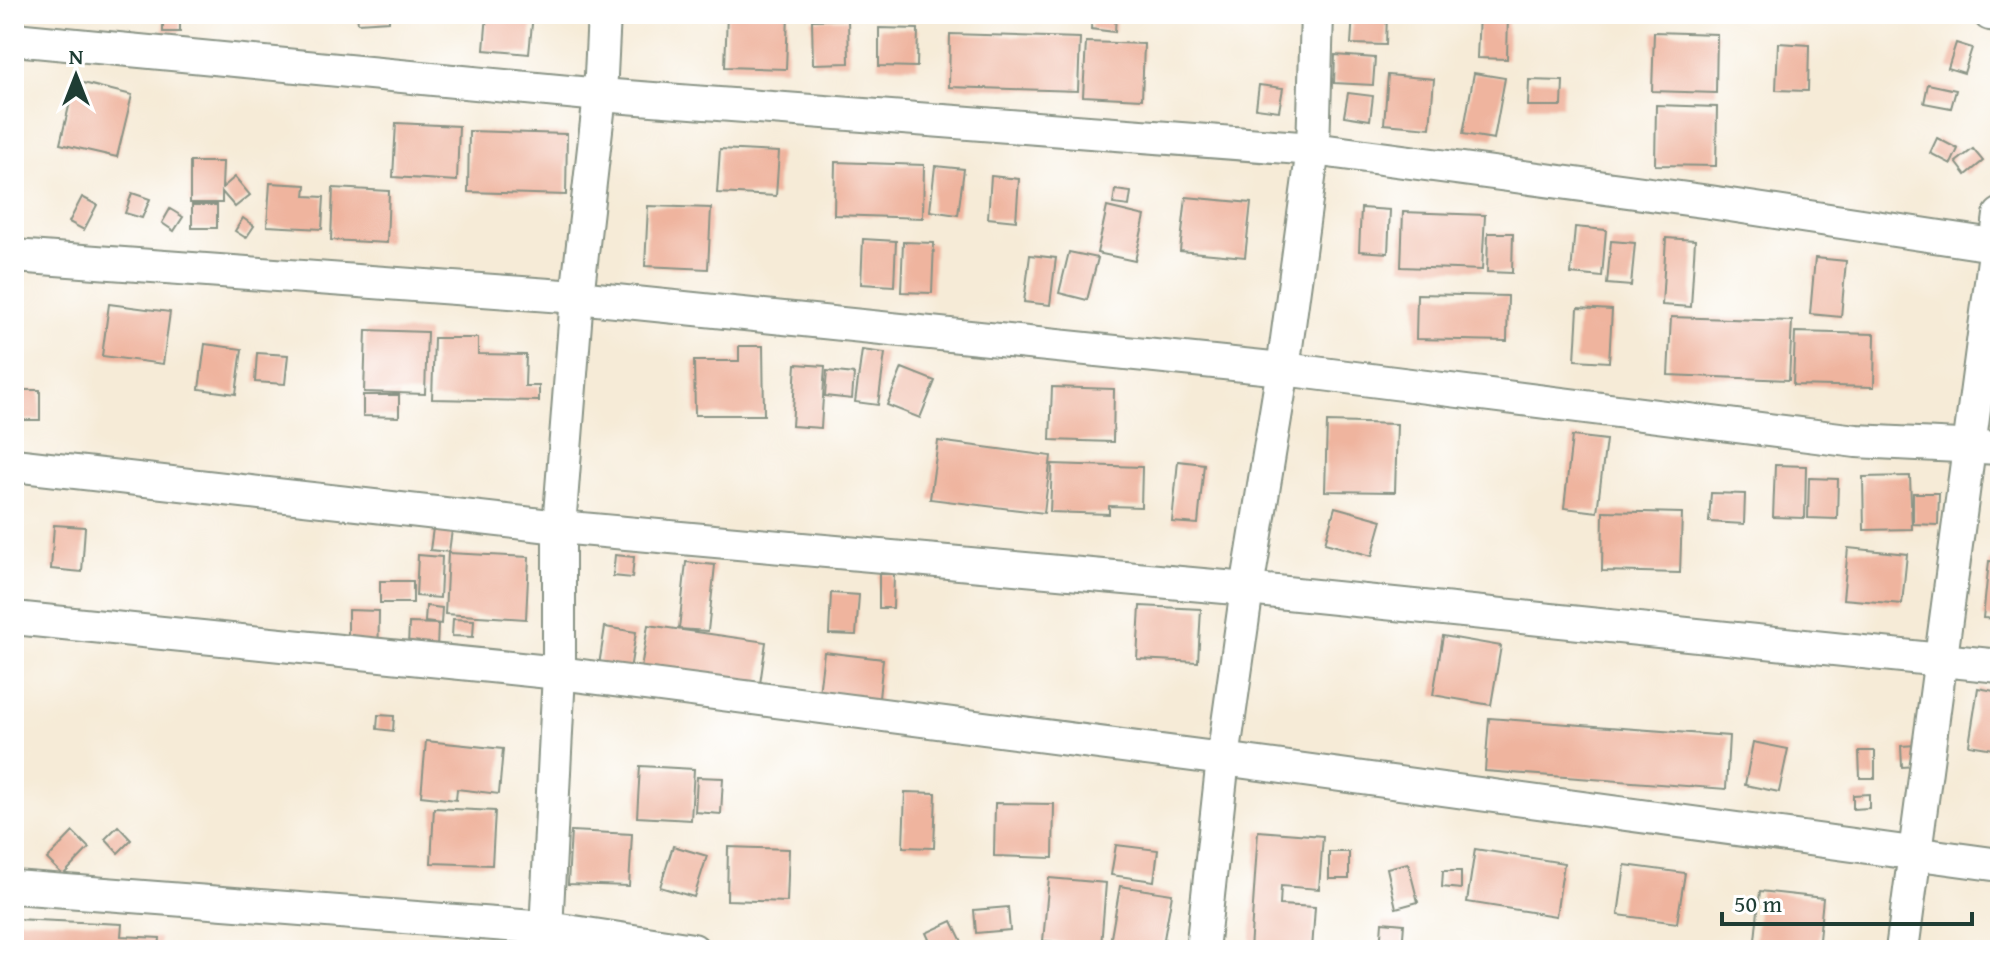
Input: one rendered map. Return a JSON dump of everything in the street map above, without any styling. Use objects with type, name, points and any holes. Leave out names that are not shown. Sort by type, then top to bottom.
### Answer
[{"type":"street","points":[[546,939],[559,673],[559,527],[577,297],[600,95],[604,14]]},
{"type":"street","points":[[1202,950],[1223,759],[1283,369],[1313,149],[1317,14]]},
{"type":"street","points":[[1990,14],[2000,15]]},
{"type":"street","points":[[14,39],[600,95],[1313,149],[1695,200],[1999,235],[1968,445],[1917,855],[1902,950]]},
{"type":"street","points":[[14,256],[577,297],[1283,369],[1856,441],[2000,448]]},
{"type":"street","points":[[14,465],[559,527],[1247,589],[2000,666]]},
{"type":"street","points":[[14,618],[559,673],[1223,759],[2000,865]]},
{"type":"street","points":[[14,887],[546,939],[693,950]]},
{"type":"building","points":[[357,14],[389,14],[389,21],[358,23]]},
{"type":"building","points":[[487,14],[533,14],[529,54],[484,50]]},
{"type":"building","points":[[727,14],[788,14],[786,69],[725,67]]},
{"type":"building","points":[[1092,14],[1116,14],[1115,32],[1091,29]]},
{"type":"building","points":[[1353,14],[1387,14],[1386,45],[1351,44]]},
{"type":"building","points":[[1479,14],[1508,14],[1507,59],[1477,58]]},
{"type":"building","points":[[163,17],[180,18],[180,32],[163,32]]},
{"type":"building","points":[[848,19],[849,63],[813,64],[812,20]]},
{"type":"building","points":[[879,28],[918,29],[917,67],[879,66]]},
{"type":"building","points":[[1654,32],[1717,34],[1716,93],[1652,91]]},
{"type":"building","points":[[950,34],[1080,38],[1078,91],[949,87]]},
{"type":"building","points":[[1086,42],[1144,44],[1142,99],[1083,96]]},
{"type":"building","points":[[1778,43],[1809,45],[1808,91],[1776,90]]},
{"type":"building","points":[[1956,43],[1972,48],[1964,73],[1948,68]]},
{"type":"building","points":[[1335,55],[1375,58],[1373,85],[1334,83]]},
{"type":"building","points":[[1474,73],[1505,78],[1494,139],[1463,134]]},
{"type":"building","points":[[1388,75],[1434,79],[1430,128],[1384,124]]},
{"type":"building","points":[[1529,80],[1563,81],[1562,106],[1528,106]]},
{"type":"building","points":[[75,81],[132,95],[117,157],[60,144]]},
{"type":"building","points":[[1928,84],[1956,90],[1951,108],[1924,103]]},
{"type":"building","points":[[1259,85],[1283,88],[1279,111],[1256,108]]},
{"type":"building","points":[[1348,93],[1373,96],[1370,120],[1344,116]]},
{"type":"building","points":[[1656,105],[1717,107],[1716,166],[1655,165]]},
{"type":"building","points":[[396,123],[459,126],[457,181],[393,177]]},
{"type":"building","points":[[469,131],[567,134],[566,195],[468,192]]},
{"type":"building","points":[[1937,138],[1958,149],[1951,164],[1930,153]]},
{"type":"building","points":[[720,149],[779,152],[776,196],[717,193]]},
{"type":"building","points":[[1973,149],[1983,161],[1966,175],[1956,162]]},
{"type":"building","points":[[190,162],[223,162],[222,188],[235,177],[250,195],[235,207],[222,192],[222,203],[190,203]]},
{"type":"building","points":[[835,162],[924,165],[923,218],[834,215]]},
{"type":"building","points":[[935,166],[964,169],[958,215],[930,211]]},
{"type":"building","points":[[991,176],[1019,179],[1016,221],[988,218]]},
{"type":"building","points":[[270,183],[306,185],[305,196],[324,197],[322,229],[267,226]]},
{"type":"building","points":[[333,188],[389,191],[387,243],[331,240]]},
{"type":"building","points":[[1115,190],[1131,192],[1129,206],[1113,204]]},
{"type":"building","points":[[132,193],[150,199],[142,218],[125,213]]},
{"type":"building","points":[[82,197],[97,205],[84,230],[69,222]]},
{"type":"building","points":[[1186,197],[1251,203],[1245,257],[1180,251]]},
{"type":"building","points":[[192,205],[217,205],[217,228],[192,228]]},
{"type":"building","points":[[648,206],[711,208],[708,269],[645,266]]},
{"type":"building","points":[[1107,207],[1145,216],[1135,261],[1097,253]]},
{"type":"building","points":[[1361,208],[1390,210],[1388,253],[1359,251]]},
{"type":"building","points":[[170,209],[183,217],[174,231],[162,223]]},
{"type":"building","points":[[1403,212],[1485,215],[1482,270],[1401,267]]},
{"type":"building","points":[[243,218],[254,226],[246,238],[235,231]]},
{"type":"building","points":[[1575,227],[1606,230],[1602,277],[1571,274]]},
{"type":"building","points":[[1488,233],[1513,233],[1512,273],[1487,272]]},
{"type":"building","points":[[1666,238],[1695,240],[1691,307],[1662,305]]},
{"type":"building","points":[[863,239],[896,241],[894,286],[861,284]]},
{"type":"building","points":[[1611,241],[1635,243],[1631,286],[1607,284]]},
{"type":"building","points":[[903,242],[934,243],[932,293],[901,292]]},
{"type":"building","points":[[1069,252],[1098,258],[1087,300],[1059,293]]},
{"type":"building","points":[[1030,255],[1056,258],[1050,305],[1024,302]]},
{"type":"building","points":[[1815,258],[1846,261],[1841,317],[1810,314]]},
{"type":"building","points":[[1417,294],[1508,296],[1507,341],[1416,339]]},
{"type":"building","points":[[109,304],[170,312],[163,364],[102,356]]},
{"type":"building","points":[[1578,308],[1612,310],[1609,362],[1575,360]]},
{"type":"building","points":[[1671,317],[1792,321],[1789,380],[1668,375]]},
{"type":"building","points":[[366,330],[427,332],[425,394],[364,392]]},
{"type":"building","points":[[1795,332],[1875,334],[1874,387],[1793,385]]},
{"type":"building","points":[[434,338],[478,338],[478,354],[526,355],[525,386],[539,386],[539,401],[432,399]]},
{"type":"building","points":[[205,344],[242,349],[236,394],[199,389]]},
{"type":"building","points":[[739,346],[763,346],[764,415],[695,415],[694,361],[739,361]]},
{"type":"building","points":[[862,350],[885,353],[878,405],[855,402]]},
{"type":"building","points":[[257,353],[288,355],[285,384],[255,382]]},
{"type":"building","points":[[796,364],[825,366],[821,428],[792,426]]},
{"type":"building","points":[[902,368],[935,381],[920,418],[887,405]]},
{"type":"building","points":[[827,371],[854,374],[852,399],[825,396]]},
{"type":"building","points":[[1052,387],[1114,389],[1113,442],[1050,440]]},
{"type":"building","points":[[14,390],[40,390],[40,420],[14,420]]},
{"type":"building","points":[[363,395],[399,395],[399,417],[363,416]]},
{"type":"building","points":[[1327,422],[1397,424],[1395,492],[1325,491]]},
{"type":"building","points":[[1572,436],[1606,440],[1597,512],[1564,508]]},
{"type":"building","points":[[938,441],[1051,456],[1044,513],[930,499]]},
{"type":"building","points":[[1178,461],[1204,464],[1198,524],[1172,522]]},
{"type":"building","points":[[1052,464],[1142,467],[1141,507],[1109,506],[1109,514],[1050,512]]},
{"type":"building","points":[[1775,465],[1806,466],[1805,518],[1773,517]]},
{"type":"building","points":[[1910,476],[1912,529],[1864,530],[1863,477]]},
{"type":"building","points":[[1809,478],[1838,479],[1837,519],[1808,518]]},
{"type":"building","points":[[1711,493],[1745,494],[1744,524],[1709,522]]},
{"type":"building","points":[[1913,493],[1939,493],[1938,525],[1913,524]]},
{"type":"building","points":[[1335,507],[1382,520],[1372,556],[1325,543]]},
{"type":"building","points":[[1603,511],[1682,513],[1680,573],[1602,571]]},
{"type":"building","points":[[54,525],[85,527],[82,572],[51,569]]},
{"type":"building","points":[[433,528],[452,530],[449,552],[430,550]]},
{"type":"building","points":[[1848,548],[1907,554],[1902,604],[1843,599]]},
{"type":"building","points":[[448,553],[529,557],[526,619],[445,614]]},
{"type":"building","points":[[418,555],[442,557],[440,598],[416,596]]},
{"type":"building","points":[[615,555],[634,557],[632,578],[613,576]]},
{"type":"building","points":[[1989,561],[2000,562],[2000,619],[1983,618]]},
{"type":"building","points":[[686,562],[715,565],[708,631],[679,629]]},
{"type":"building","points":[[879,574],[894,574],[893,608],[879,608]]},
{"type":"building","points":[[380,581],[413,581],[413,603],[380,603]]},
{"type":"building","points":[[831,593],[859,595],[856,635],[829,634]]},
{"type":"building","points":[[426,606],[442,608],[441,624],[425,622]]},
{"type":"building","points":[[1140,606],[1201,609],[1198,662],[1137,659]]},
{"type":"building","points":[[348,610],[379,611],[378,666],[348,666]]},
{"type":"building","points":[[453,619],[474,620],[473,637],[452,636]]},
{"type":"building","points":[[409,623],[438,624],[436,672],[407,671]]},
{"type":"building","points":[[648,625],[766,642],[758,698],[639,681]]},
{"type":"building","points":[[605,627],[636,632],[630,670],[599,665]]},
{"type":"building","points":[[1443,636],[1501,646],[1491,705],[1433,695]]},
{"type":"building","points":[[824,652],[883,659],[878,708],[818,702]]},
{"type":"building","points":[[1978,688],[2000,692],[2000,750],[1969,745]]},
{"type":"building","points":[[378,715],[394,716],[393,731],[377,729]]},
{"type":"building","points":[[1489,718],[1729,736],[1726,789],[1485,771]]},
{"type":"building","points":[[426,741],[503,749],[499,794],[457,789],[456,800],[421,796]]},
{"type":"building","points":[[1753,742],[1788,749],[1779,792],[1745,785]]},
{"type":"building","points":[[1916,745],[1917,766],[1902,767],[1901,746]]},
{"type":"building","points":[[1859,751],[1875,751],[1875,778],[1860,778]]},
{"type":"building","points":[[640,766],[694,769],[691,820],[637,817]]},
{"type":"building","points":[[697,777],[723,778],[721,814],[695,812]]},
{"type":"building","points":[[905,792],[936,793],[934,848],[903,847]]},
{"type":"building","points":[[1869,794],[1869,808],[1853,809],[1853,795]]},
{"type":"building","points":[[995,803],[1054,804],[1053,858],[994,856]]},
{"type":"building","points":[[434,808],[495,811],[492,865],[431,863]]},
{"type":"building","points":[[118,826],[131,840],[118,853],[105,839]]},
{"type":"building","points":[[571,831],[632,834],[629,886],[568,884]]},
{"type":"building","points":[[1258,831],[1323,836],[1319,889],[1281,886],[1280,905],[1315,907],[1312,950],[1250,950]]},
{"type":"building","points":[[73,832],[89,848],[63,875],[47,859]]},
{"type":"building","points":[[1116,845],[1158,850],[1154,881],[1111,875]]},
{"type":"building","points":[[673,846],[707,856],[694,897],[660,887]]},
{"type":"building","points":[[728,847],[789,849],[787,902],[727,900]]},
{"type":"building","points":[[1475,849],[1564,863],[1556,916],[1467,902]]},
{"type":"building","points":[[1329,852],[1349,852],[1349,879],[1329,879]]},
{"type":"building","points":[[1408,863],[1418,902],[1396,908],[1387,868]]},
{"type":"building","points":[[1625,865],[1685,873],[1677,923],[1618,915]]},
{"type":"building","points":[[1443,871],[1461,871],[1461,889],[1442,887]]},
{"type":"building","points":[[1049,878],[1106,883],[1101,946],[1043,941]]},
{"type":"building","points":[[1120,886],[1172,894],[1162,950],[1110,943]]},
{"type":"building","points":[[1760,891],[1823,898],[1818,950],[1754,950]]},
{"type":"building","points":[[1008,907],[1010,930],[976,933],[974,910]]},
{"type":"building","points":[[14,919],[122,924],[121,936],[160,938],[159,950],[14,950]]},
{"type":"building","points":[[952,921],[966,950],[934,950],[926,933]]},
{"type":"building","points":[[1382,922],[1404,924],[1402,950],[1380,950]]}]
